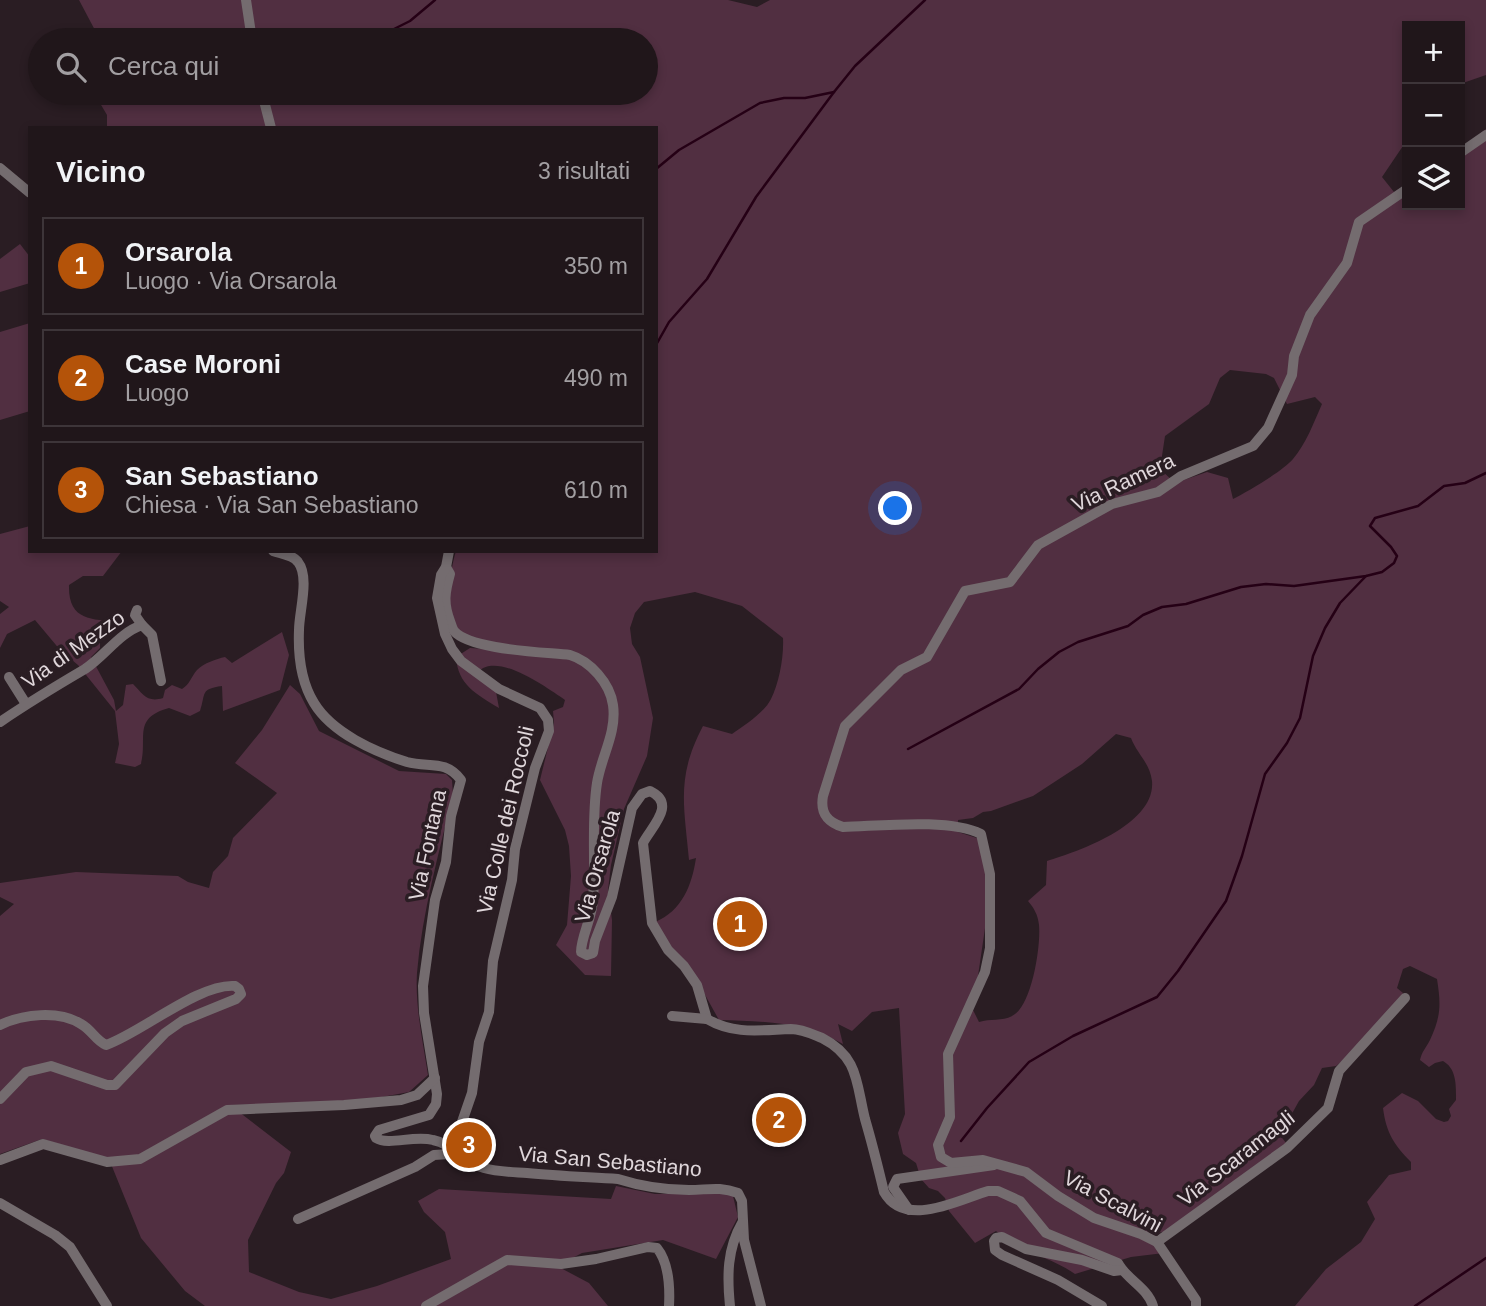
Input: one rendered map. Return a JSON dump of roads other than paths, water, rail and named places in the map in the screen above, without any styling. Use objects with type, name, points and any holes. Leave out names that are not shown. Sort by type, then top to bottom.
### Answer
[{"type":"street","points":[[246,0],[250,28]]},
{"type":"street","points":[[265,105],[270,126]]},
{"type":"street","points":[[1465,150],[1486,135]]},
{"type":"street","points":[[0,168],[28,191]]},
{"type":"street","name":"Via Ramera","points":[[996,1164],[983,1160],[951,1163],[941,1157],[937,1148],[950,1117],[948,1054],[985,972],[990,948],[990,874],[981,834],[968,828],[948,826],[843,827],[825,817],[821,806],[845,726],[901,670],[927,657],[965,591],[1010,582],[1038,545],[1112,504],[1158,492],[1181,475],[1253,446],[1268,428],[1292,375],[1294,356],[1310,315],[1347,262],[1359,222],[1402,192]]},
{"type":"street","name":"Via Fontana","points":[[279,553],[295,558],[302,571],[299,650],[303,677],[314,703],[331,722],[357,740],[410,762],[446,766],[454,770],[461,780],[451,816],[446,862],[433,910],[423,986],[424,1013],[437,1092]]},
{"type":"street","name":"Via Colle dei Roccoli","points":[[449,553],[437,598],[445,634],[457,657],[499,689],[540,708],[548,720],[549,731],[535,768],[515,849],[512,880],[492,961],[489,1012],[479,1042],[472,1093],[453,1148]]},
{"type":"street","name":"Via Orsarola","points":[[446,567],[450,574],[445,590],[446,611],[454,631],[472,642],[580,658],[604,683],[613,704],[611,736],[597,782],[593,901],[581,952],[587,955],[593,953],[612,897],[632,808],[642,794],[650,791],[661,799],[663,806],[657,824],[643,843],[652,923],[668,950],[684,965],[697,985],[707,1019]]},
{"type":"street","name":"Via di Mezzo","points":[[136,610],[135,615],[152,635],[161,681]]},
{"type":"street","name":"Via di Mezzo","points":[[0,722],[85,668],[125,634],[142,625]]},
{"type":"street","name":"Via di Mezzo","points":[[9,677],[26,704]]},
{"type":"street","points":[[0,1025],[33,1016],[64,1017],[80,1022],[99,1042],[106,1045],[218,988],[235,986],[241,994],[236,999],[183,1021],[165,1033],[115,1085],[100,1083],[51,1066],[26,1072],[0,1099]]},
{"type":"street","name":"Via Scaramagli","points":[[1157,1242],[1287,1148],[1328,1108],[1339,1071],[1405,998]]},
{"type":"street","points":[[672,1016],[707,1019],[730,1029],[753,1032],[799,1029],[834,1045],[849,1059],[860,1090],[864,1117],[884,1192],[889,1200],[898,1207],[920,1211],[988,1191],[998,1191],[1027,1207],[1046,1233],[1118,1263],[1150,1297],[1153,1306]]},
{"type":"street","points":[[0,1160],[43,1144],[107,1162],[140,1159],[227,1110],[401,1100],[417,1096],[435,1078]]},
{"type":"street","name":"Via San Sebastiano","points":[[437,1092],[436,1104],[429,1115],[380,1130],[375,1136],[379,1141],[387,1142],[415,1137],[433,1139],[453,1148],[475,1165],[497,1171],[618,1179],[637,1185],[688,1190],[723,1187],[738,1193],[742,1201],[744,1241],[761,1306]]},
{"type":"street","points":[[299,1219],[415,1167],[434,1155],[449,1154],[453,1148]]},
{"type":"street","name":"Via Scalvini","points":[[909,1210],[893,1187],[897,1179],[996,1164],[1026,1172],[1094,1218],[1142,1234],[1157,1242],[1196,1300],[1196,1306]]},
{"type":"street","points":[[0,1203],[55,1235],[70,1247],[107,1306]]},
{"type":"street","points":[[730,1306],[727,1276],[730,1255],[742,1222]]},
{"type":"street","points":[[1102,1306],[1058,1280],[1002,1255],[995,1250],[993,1241],[1002,1237],[1026,1249],[1122,1270]]},
{"type":"street","points":[[426,1306],[507,1260],[561,1264],[648,1247],[657,1248],[660,1252],[668,1281],[668,1306]]},
{"type":"waterway","points":[[396,28],[410,21],[435,0]]},
{"type":"waterway","points":[[658,341],[669,322],[707,279],[756,197],[834,92],[855,66],[925,0]]},
{"type":"waterway","points":[[658,167],[679,150],[760,103],[834,92]]},
{"type":"waterway","points":[[908,749],[1019,689],[1059,652],[1078,642],[1128,626],[1143,615],[1162,607],[1186,604],[1241,587],[1266,584],[1294,586],[1382,572],[1394,563],[1397,556],[1370,526],[1375,518],[1418,506],[1444,486],[1465,483],[1486,473]]},
{"type":"waterway","points":[[961,1141],[1029,1062],[1073,1036],[1157,997],[1178,971],[1226,901],[1265,774],[1287,743],[1300,718],[1313,656],[1325,628],[1340,603],[1366,576]]},
{"type":"waterway","points":[[1415,1306],[1486,1258]]},
{"type":"place","name":"Orsarola","points":[[740,924]]},
{"type":"place","name":"Case Moroni","points":[[779,1120]]},
{"type":"place","name":"San Sebastiano","points":[[469,1145]]}]
